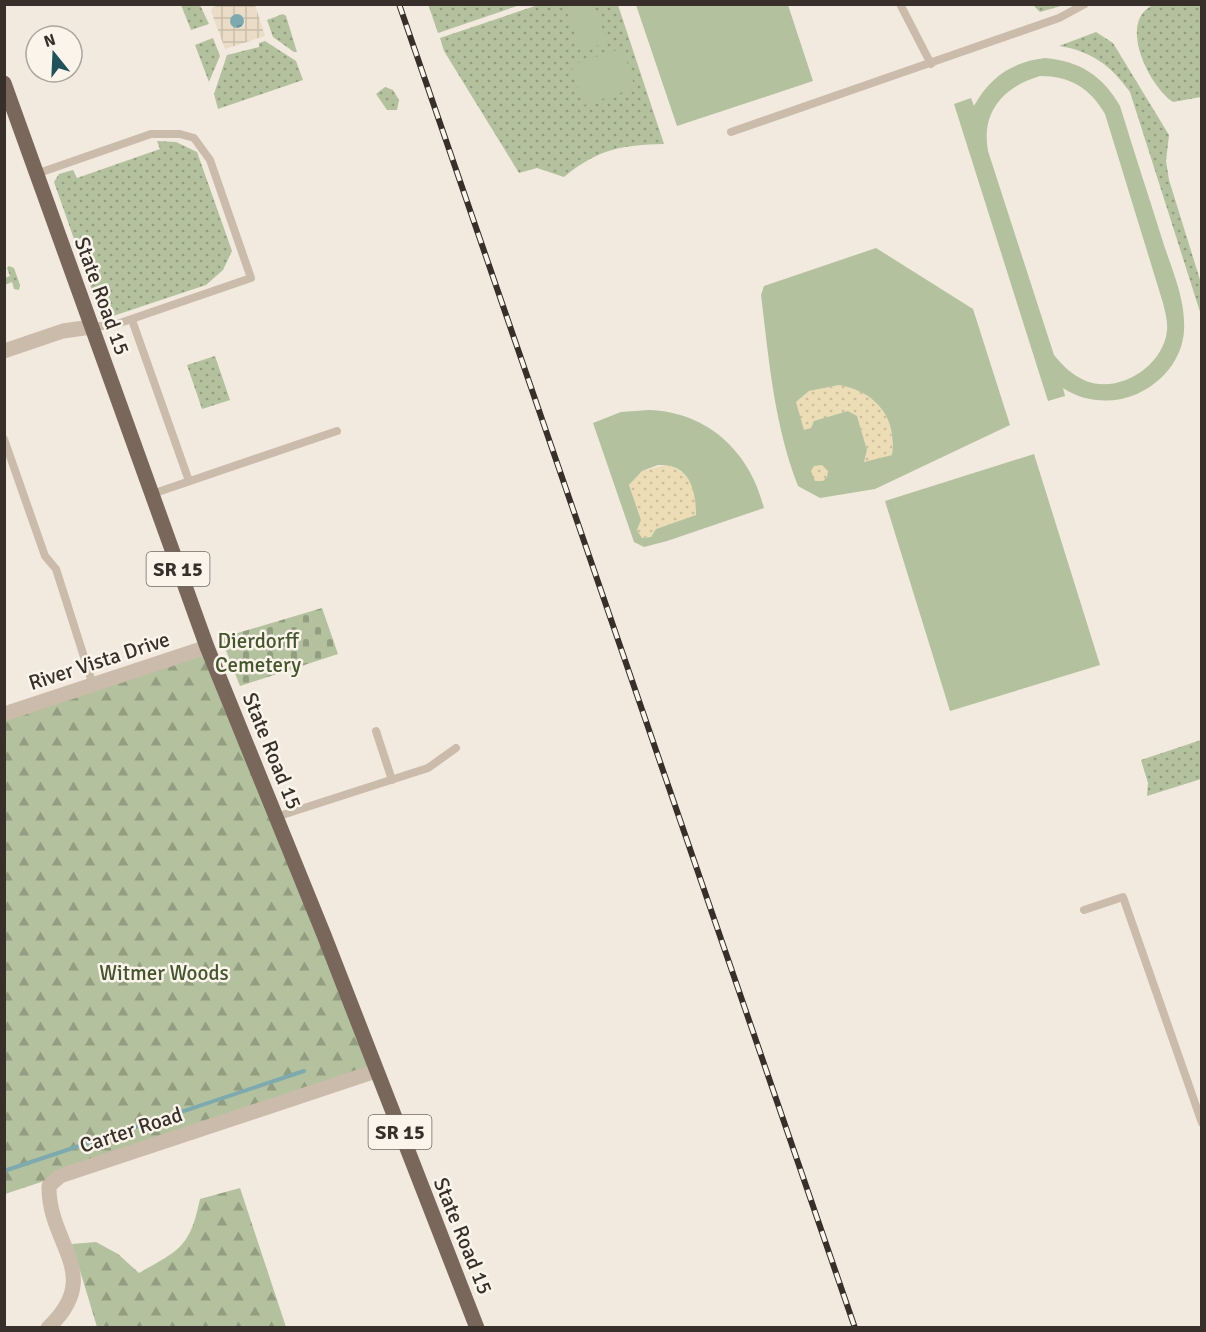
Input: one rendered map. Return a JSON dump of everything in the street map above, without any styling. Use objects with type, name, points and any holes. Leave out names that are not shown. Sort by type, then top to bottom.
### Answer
[{"type":"main road","name":"State Road 15","points":[[4,83],[150,494],[207,647],[477,1328]]},
{"type":"street","points":[[4,351],[63,331],[91,327]]},
{"type":"street","name":"River Vista Drive","points":[[4,714],[207,647]]},
{"type":"street","name":"Carter Road","points":[[48,1328],[66,1309],[75,1288],[72,1270],[49,1201],[49,1186],[60,1176],[376,1071]]},
{"type":"lane","points":[[900,4],[930,64]]},
{"type":"lane","points":[[731,132],[1066,15],[1085,4]]},
{"type":"lane","points":[[36,174],[152,134],[180,134],[194,138],[204,148],[251,278],[132,320],[114,325],[91,327]]},
{"type":"lane","points":[[132,320],[189,481]]},
{"type":"lane","points":[[150,494],[337,431]]},
{"type":"lane","points":[[4,439],[45,556],[56,570],[93,685]]},
{"type":"lane","points":[[376,731],[392,780]]},
{"type":"lane","points":[[276,817],[428,768],[456,748]]},
{"type":"lane","points":[[1084,910],[1123,897],[1202,1123]]},
{"type":"green space","points":[[428,4],[520,4],[520,5],[438,33]]},
{"type":"green space","points":[[1033,4],[1064,5],[1040,12]]},
{"type":"green space","points":[[181,5],[200,5],[209,24],[191,30]]},
{"type":"green space","points":[[538,5],[618,5],[664,144],[611,150],[588,160],[564,177],[537,168],[519,173],[444,51],[440,38]]},
{"type":"green space","points":[[594,5],[607,42],[581,52],[565,7]]},
{"type":"green space","points":[[636,5],[788,5],[813,81],[677,126]]},
{"type":"green space","points":[[1153,5],[1201,5],[1201,97],[1173,102],[1164,94],[1147,69],[1140,54],[1137,39],[1138,25],[1143,13]]},
{"type":"green space","points":[[283,14],[286,16],[297,52],[273,37],[267,20]]},
{"type":"green space","points":[[1096,32],[1113,43],[1169,135],[1166,161],[1169,180],[1201,283],[1201,315],[1130,92],[1100,61],[1071,48],[1059,46]]},
{"type":"green space","points":[[213,38],[220,56],[209,82],[195,45]]},
{"type":"green space","points":[[265,41],[296,61],[303,80],[218,109],[214,94],[227,55],[259,47],[259,43]]},
{"type":"green space","points":[[623,48],[635,88],[584,105],[571,65]]},
{"type":"green space","points":[[1045,58],[1080,67],[1098,78],[1113,95],[1120,106],[1178,285],[1183,308],[1184,331],[1175,360],[1155,383],[1128,397],[1109,400],[1090,399],[1063,388],[1065,396],[1048,401],[954,104],[971,98],[974,106],[995,79],[1012,67]],"holes":[[[1040,76],[1061,78],[1078,85],[1093,97],[1105,114],[1166,317],[1167,331],[1164,344],[1149,366],[1126,380],[1112,384],[1099,384],[1081,379],[1068,370],[1054,355],[988,151],[988,124],[997,103],[1005,94],[1027,81]]]},
{"type":"green space","points":[[385,87],[393,90],[399,100],[397,110],[387,110],[376,94]]},
{"type":"green space","points":[[157,141],[176,142],[197,152],[232,251],[223,270],[206,285],[107,318],[100,313],[54,182],[59,174],[73,170],[77,178],[160,149]]},
{"type":"green space","points":[[876,248],[973,309],[1010,425],[875,489],[820,498],[798,486],[783,439],[774,392],[761,295],[764,286]],"holes":[[[839,385],[864,394],[881,408],[891,429],[892,455],[864,462],[867,450],[857,416],[848,411],[814,421],[811,428],[804,430],[796,402],[809,391]],[[822,465],[828,471],[827,477],[823,481],[815,481],[811,471],[814,466]]]},
{"type":"green space","points":[[9,266],[14,268],[20,285],[19,290],[14,289],[12,282],[5,285],[5,278],[10,276],[7,268]]},
{"type":"green space","points":[[215,356],[230,400],[202,409],[187,365]]},
{"type":"green space","points":[[649,410],[670,412],[708,427],[737,453],[748,469],[764,508],[667,541],[644,547],[634,542],[593,423],[621,412]],"holes":[[[658,465],[677,468],[689,480],[696,515],[656,529],[651,537],[642,538],[637,530],[641,520],[629,485],[642,471]]]},
{"type":"green space","points":[[1034,454],[1100,665],[950,711],[885,501]]},
{"type":"green space","name":"Dierdorff Cemetery","points":[[322,608],[338,654],[240,686],[221,638]]},
{"type":"green space","name":"Witmer Woods","points":[[207,647],[376,1071],[5,1194],[5,714]]},
{"type":"green space","points":[[1201,740],[1201,779],[1147,796],[1148,783],[1141,760]]},
{"type":"green space","points":[[240,1188],[286,1327],[97,1327],[72,1244],[96,1242],[118,1254],[139,1273],[174,1252],[181,1245],[192,1228],[200,1199]]},
{"type":"sand","points":[[839,385],[863,393],[881,408],[891,429],[892,455],[864,463],[867,450],[857,416],[848,411],[804,431],[796,402],[809,391]]},
{"type":"sand","points":[[819,464],[825,467],[828,473],[825,479],[819,482],[813,479],[810,473],[813,467]]},
{"type":"sand","points":[[665,465],[681,472],[691,483],[696,515],[656,529],[651,537],[642,538],[637,530],[641,520],[629,485],[642,471]]},
{"type":"shaded area","points":[[255,5],[265,36],[225,49],[211,11],[213,7]],"holes":[[[239,14],[243,17],[245,24],[240,28],[233,27],[230,21]]]},
{"type":"water","points":[[234,14],[240,14],[244,21],[240,28],[234,28],[230,24],[230,18]]},
{"type":"waterway","points":[[4,1171],[304,1071]]},
{"type":"railway","points":[[399,4],[855,1328]]}]
